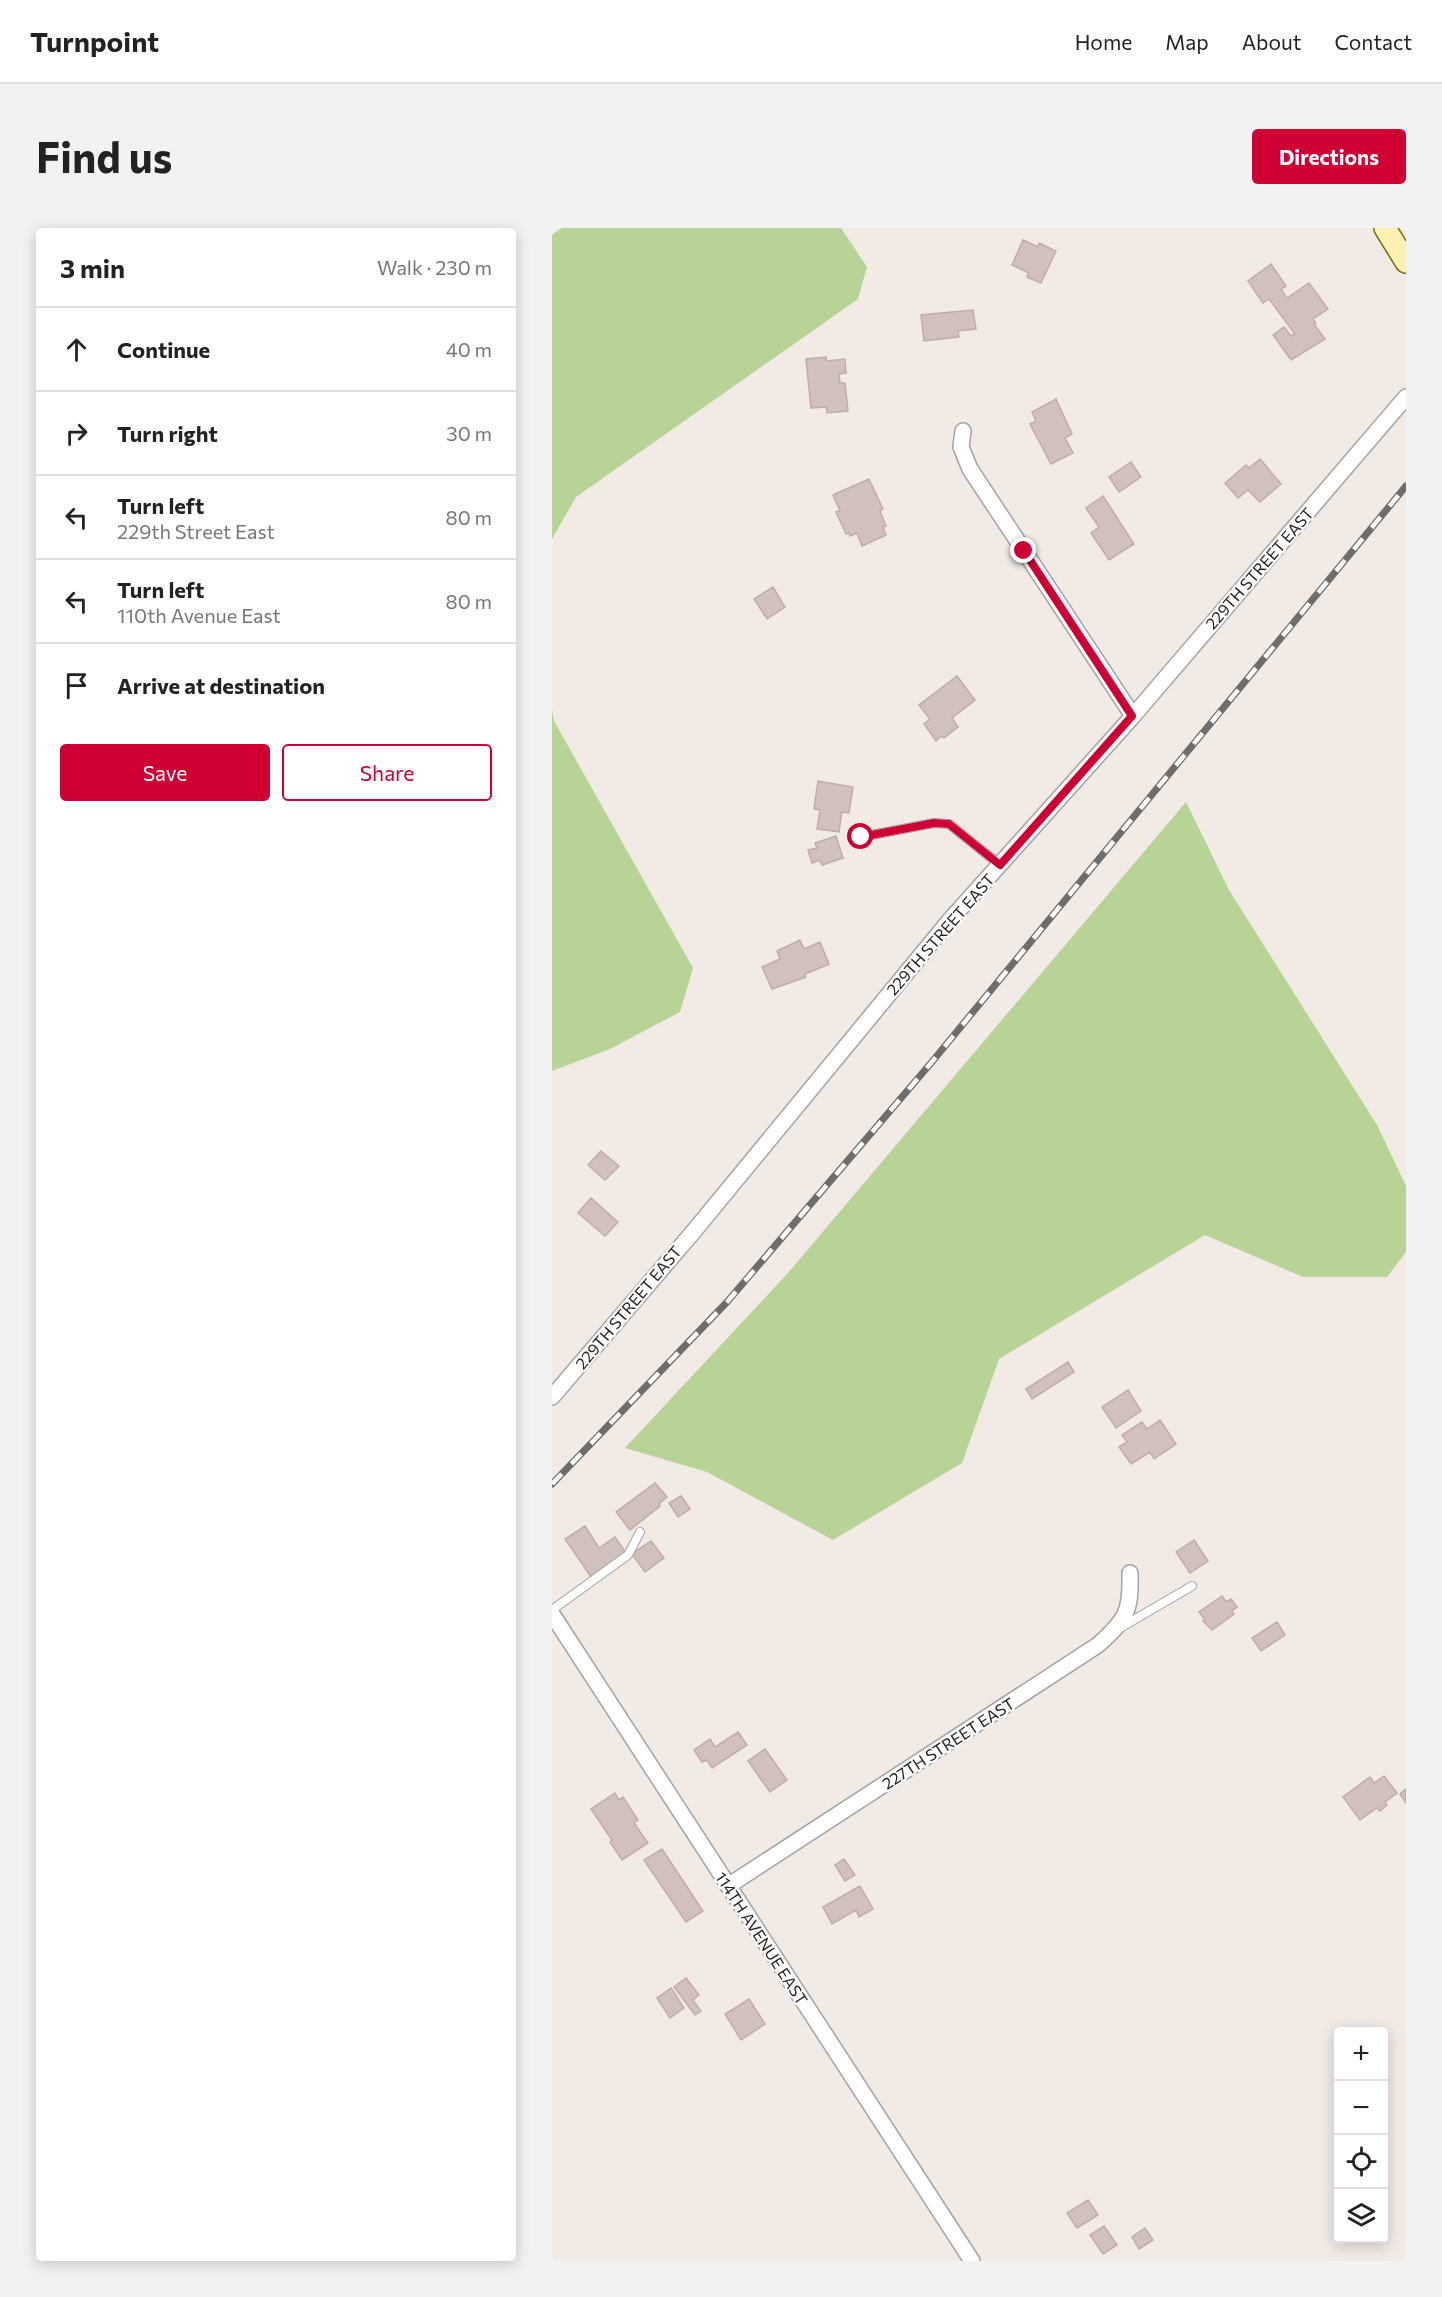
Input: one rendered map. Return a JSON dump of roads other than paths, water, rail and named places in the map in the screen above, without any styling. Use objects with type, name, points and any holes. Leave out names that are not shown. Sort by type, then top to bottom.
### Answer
[{"type":"street","points":[[1385,228],[1406,262]]},
{"type":"street","name":"229TH STREET EAST","points":[[552,1397],[701,1222],[950,920],[1132,716],[1406,397]]},
{"type":"street","points":[[963,431],[961,447],[970,469],[1132,716]]},
{"type":"street","name":"227TH STREET EAST","points":[[728,1886],[1098,1645],[1124,1620],[1128,1607],[1130,1573]]},
{"type":"street","name":"114TH AVENUE EAST","points":[[552,1612],[972,2261]]},
{"type":"lane","points":[[861,837],[934,823],[949,824],[1000,865]]},
{"type":"lane","points":[[552,1612],[628,1555],[640,1532]]},
{"type":"lane","points":[[1111,1634],[1192,1586]]},
{"type":"railway","points":[[552,1484],[727,1302],[931,1063],[1406,486]]}]
